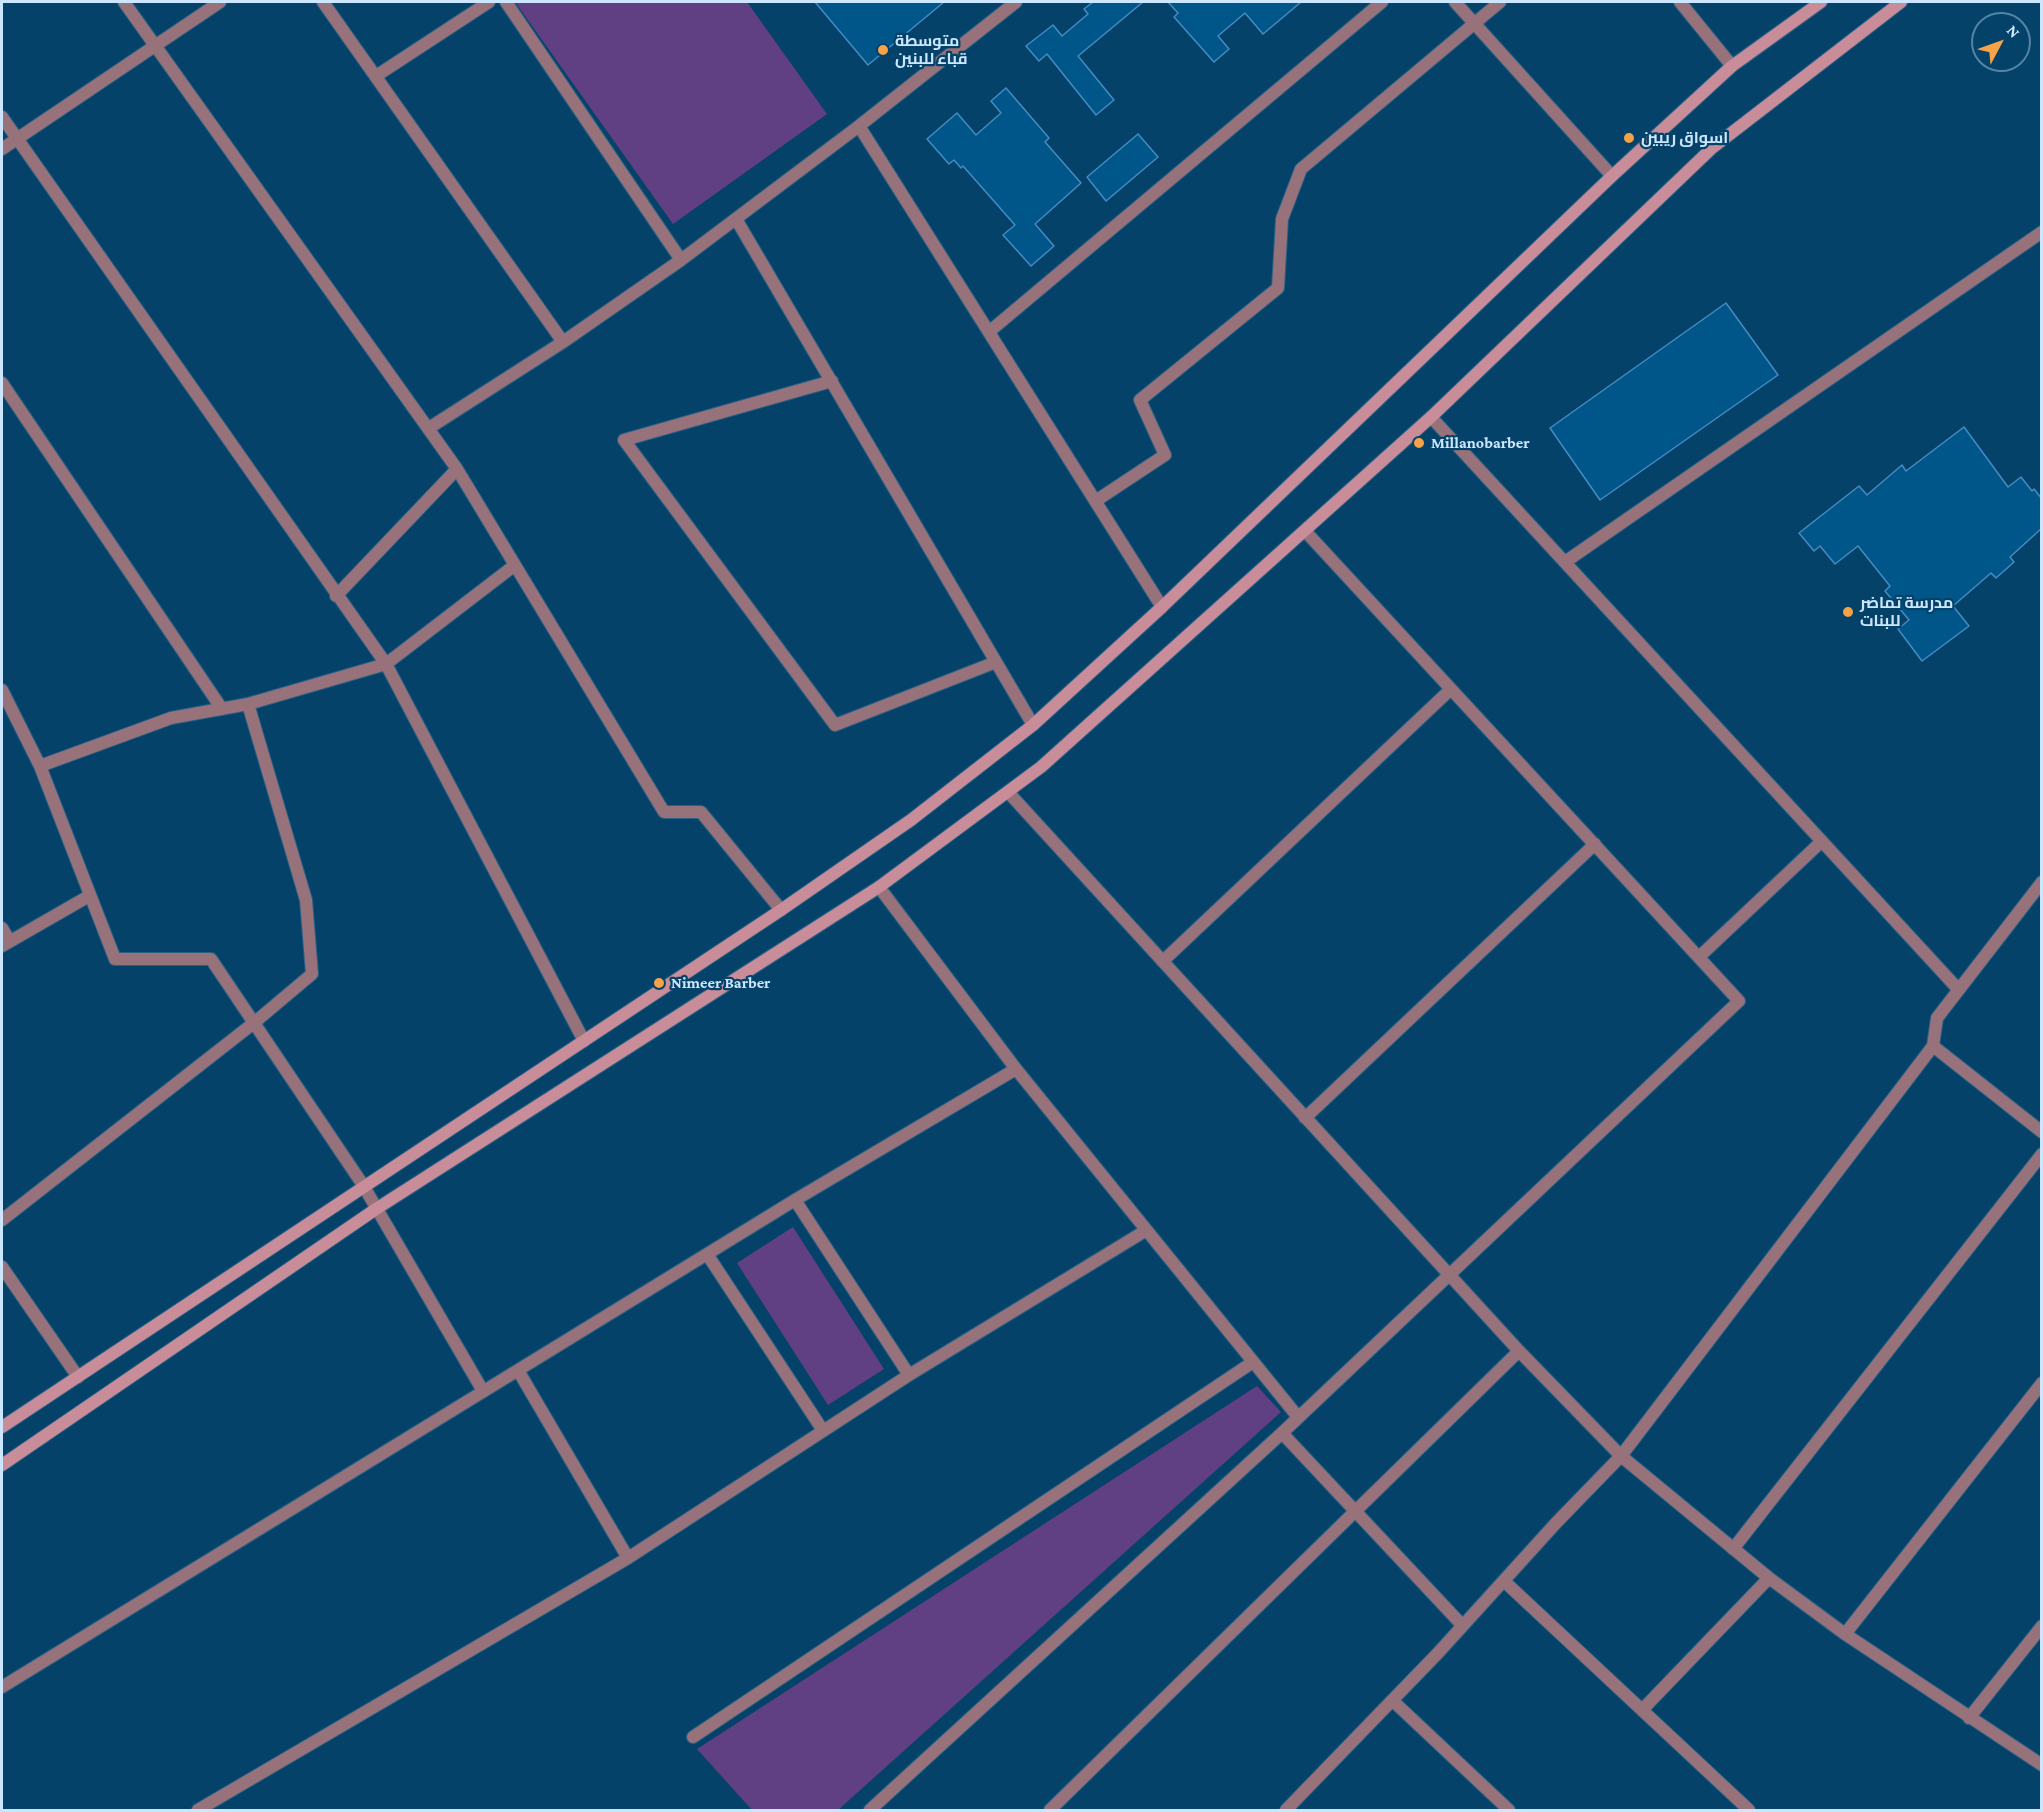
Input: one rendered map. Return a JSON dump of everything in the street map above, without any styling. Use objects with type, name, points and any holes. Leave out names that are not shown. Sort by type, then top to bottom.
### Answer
[{"type":"main road","points":[[2,1426],[781,910],[911,820],[1033,725],[1162,607],[1612,176],[1732,66],[1821,2]]},
{"type":"main road","points":[[2,1465],[376,1209],[879,887],[1041,767],[1306,532],[1431,417],[1712,148],[1901,2]]},
{"type":"street","points":[[124,2],[429,428],[457,470],[664,812],[701,812],[781,910]]},
{"type":"street","points":[[2,149],[220,2]]},
{"type":"street","points":[[323,2],[563,342]]},
{"type":"street","points":[[376,76],[489,2]]},
{"type":"street","points":[[506,2],[681,260]]},
{"type":"street","points":[[429,428],[563,342],[681,260],[859,126],[1016,2]]},
{"type":"street","points":[[990,331],[1382,2]]},
{"type":"street","points":[[1455,2],[1612,176]]},
{"type":"street","points":[[1097,500],[1165,454],[1140,400],[1278,288],[1282,219],[1301,170],[1500,2]]},
{"type":"street","points":[[1680,2],[1732,66]]},
{"type":"street","points":[[2,117],[336,596],[386,664],[584,1041]]},
{"type":"street","points":[[859,126],[1097,500],[1162,607]]},
{"type":"street","points":[[736,219],[1033,725]]},
{"type":"street","points":[[1565,562],[2042,232]]},
{"type":"street","points":[[832,381],[624,440],[835,725],[996,662]]},
{"type":"street","points":[[2,383],[222,710]]},
{"type":"street","points":[[1431,417],[1958,989]]},
{"type":"street","points":[[336,596],[457,470]]},
{"type":"street","points":[[870,1810],[1282,1433],[1739,1001],[1306,532]]},
{"type":"street","points":[[40,766],[171,718],[248,704],[386,664],[515,565]]},
{"type":"street","points":[[1163,961],[1451,689]]},
{"type":"street","points":[[2,690],[40,766],[115,959],[211,959],[363,1185],[483,1391]]},
{"type":"street","points":[[2,1221],[255,1022],[312,974],[306,900],[248,704]]},
{"type":"street","points":[[1008,792],[1519,1351],[1621,1456],[1732,1549],[1845,1634],[2042,1765]]},
{"type":"street","points":[[1699,957],[1822,841]]},
{"type":"street","points":[[1305,1118],[1595,844]]},
{"type":"street","points":[[1286,1810],[1393,1701],[1556,1523],[1621,1456],[1933,1046],[1937,1018],[2042,882]]},
{"type":"street","points":[[879,887],[1016,1069],[1145,1232],[1298,1417]]},
{"type":"street","points":[[2,928],[5,943],[89,896]]},
{"type":"street","points":[[1933,1046],[2042,1132]]},
{"type":"street","points":[[2,1687],[483,1391],[519,1372],[795,1200],[1016,1069]]},
{"type":"street","points":[[1732,1549],[2042,1154]]},
{"type":"street","points":[[795,1200],[909,1375]]},
{"type":"street","points":[[198,1810],[628,1558],[909,1375],[1145,1232]]},
{"type":"street","points":[[707,1254],[822,1430]]},
{"type":"street","points":[[2,1267],[78,1377]]},
{"type":"street","points":[[1050,1810],[1519,1351]]},
{"type":"street","points":[[693,1737],[1253,1362]]},
{"type":"street","points":[[519,1372],[628,1558]]},
{"type":"street","points":[[1845,1634],[2042,1383]]},
{"type":"street","points":[[1282,1433],[1353,1512],[1462,1625]]},
{"type":"street","points":[[1642,1710],[1769,1578]]},
{"type":"street","points":[[1505,1581],[1749,1810]]},
{"type":"street","points":[[1969,1718],[2042,1626]]},
{"type":"street","points":[[1393,1701],[1509,1810]]},
{"type":"shaded area","points":[[515,2],[747,2],[827,114],[673,224]]},
{"type":"shaded area","points":[[793,1227],[884,1369],[828,1405],[737,1263]]},
{"type":"shaded area","points":[[1257,1386],[1281,1412],[838,1810],[752,1810],[697,1749]]},
{"type":"building","points":[[815,2],[944,2],[868,65]]},
{"type":"building","points":[[1093,2],[1143,2],[1078,56],[1114,100],[1096,115],[1047,54],[1039,61],[1026,46],[1053,25],[1062,36],[1088,14],[1084,9]]},
{"type":"building","points":[[1168,2],[1301,2],[1263,34],[1245,13],[1218,36],[1229,49],[1214,62],[1174,17],[1178,13]]},
{"type":"building","points":[[1006,88],[1049,138],[1045,142],[1081,183],[1035,224],[1054,246],[1031,266],[1003,235],[1015,225],[963,166],[961,168],[954,160],[949,164],[927,139],[957,113],[976,135],[1001,113],[991,101]]},
{"type":"building","points":[[1138,134],[1158,157],[1106,201],[1087,177]]},
{"type":"building","points":[[1726,303],[1778,375],[1600,500],[1550,428]]},
{"type":"building","points":[[1964,427],[2008,487],[2021,477],[2042,499],[2042,528],[2010,557],[2014,562],[1996,578],[1991,573],[1953,606],[1969,626],[1922,661],[1898,629],[1909,620],[1885,591],[1890,586],[1858,546],[1835,564],[1820,546],[1814,551],[1799,533],[1859,486],[1867,495],[1902,465],[1906,471]]},
{"type":"place","name":"متوسطة قباء للبنين","points":[[883,50]]},
{"type":"place","name":"اسواق ريبين","points":[[1629,138]]},
{"type":"place","name":"Millanobarber","points":[[1419,443]]},
{"type":"place","name":"مدرسة تماضر للبنات","points":[[1848,612]]},
{"type":"place","name":"Nimeer Barber","points":[[659,983]]}]
